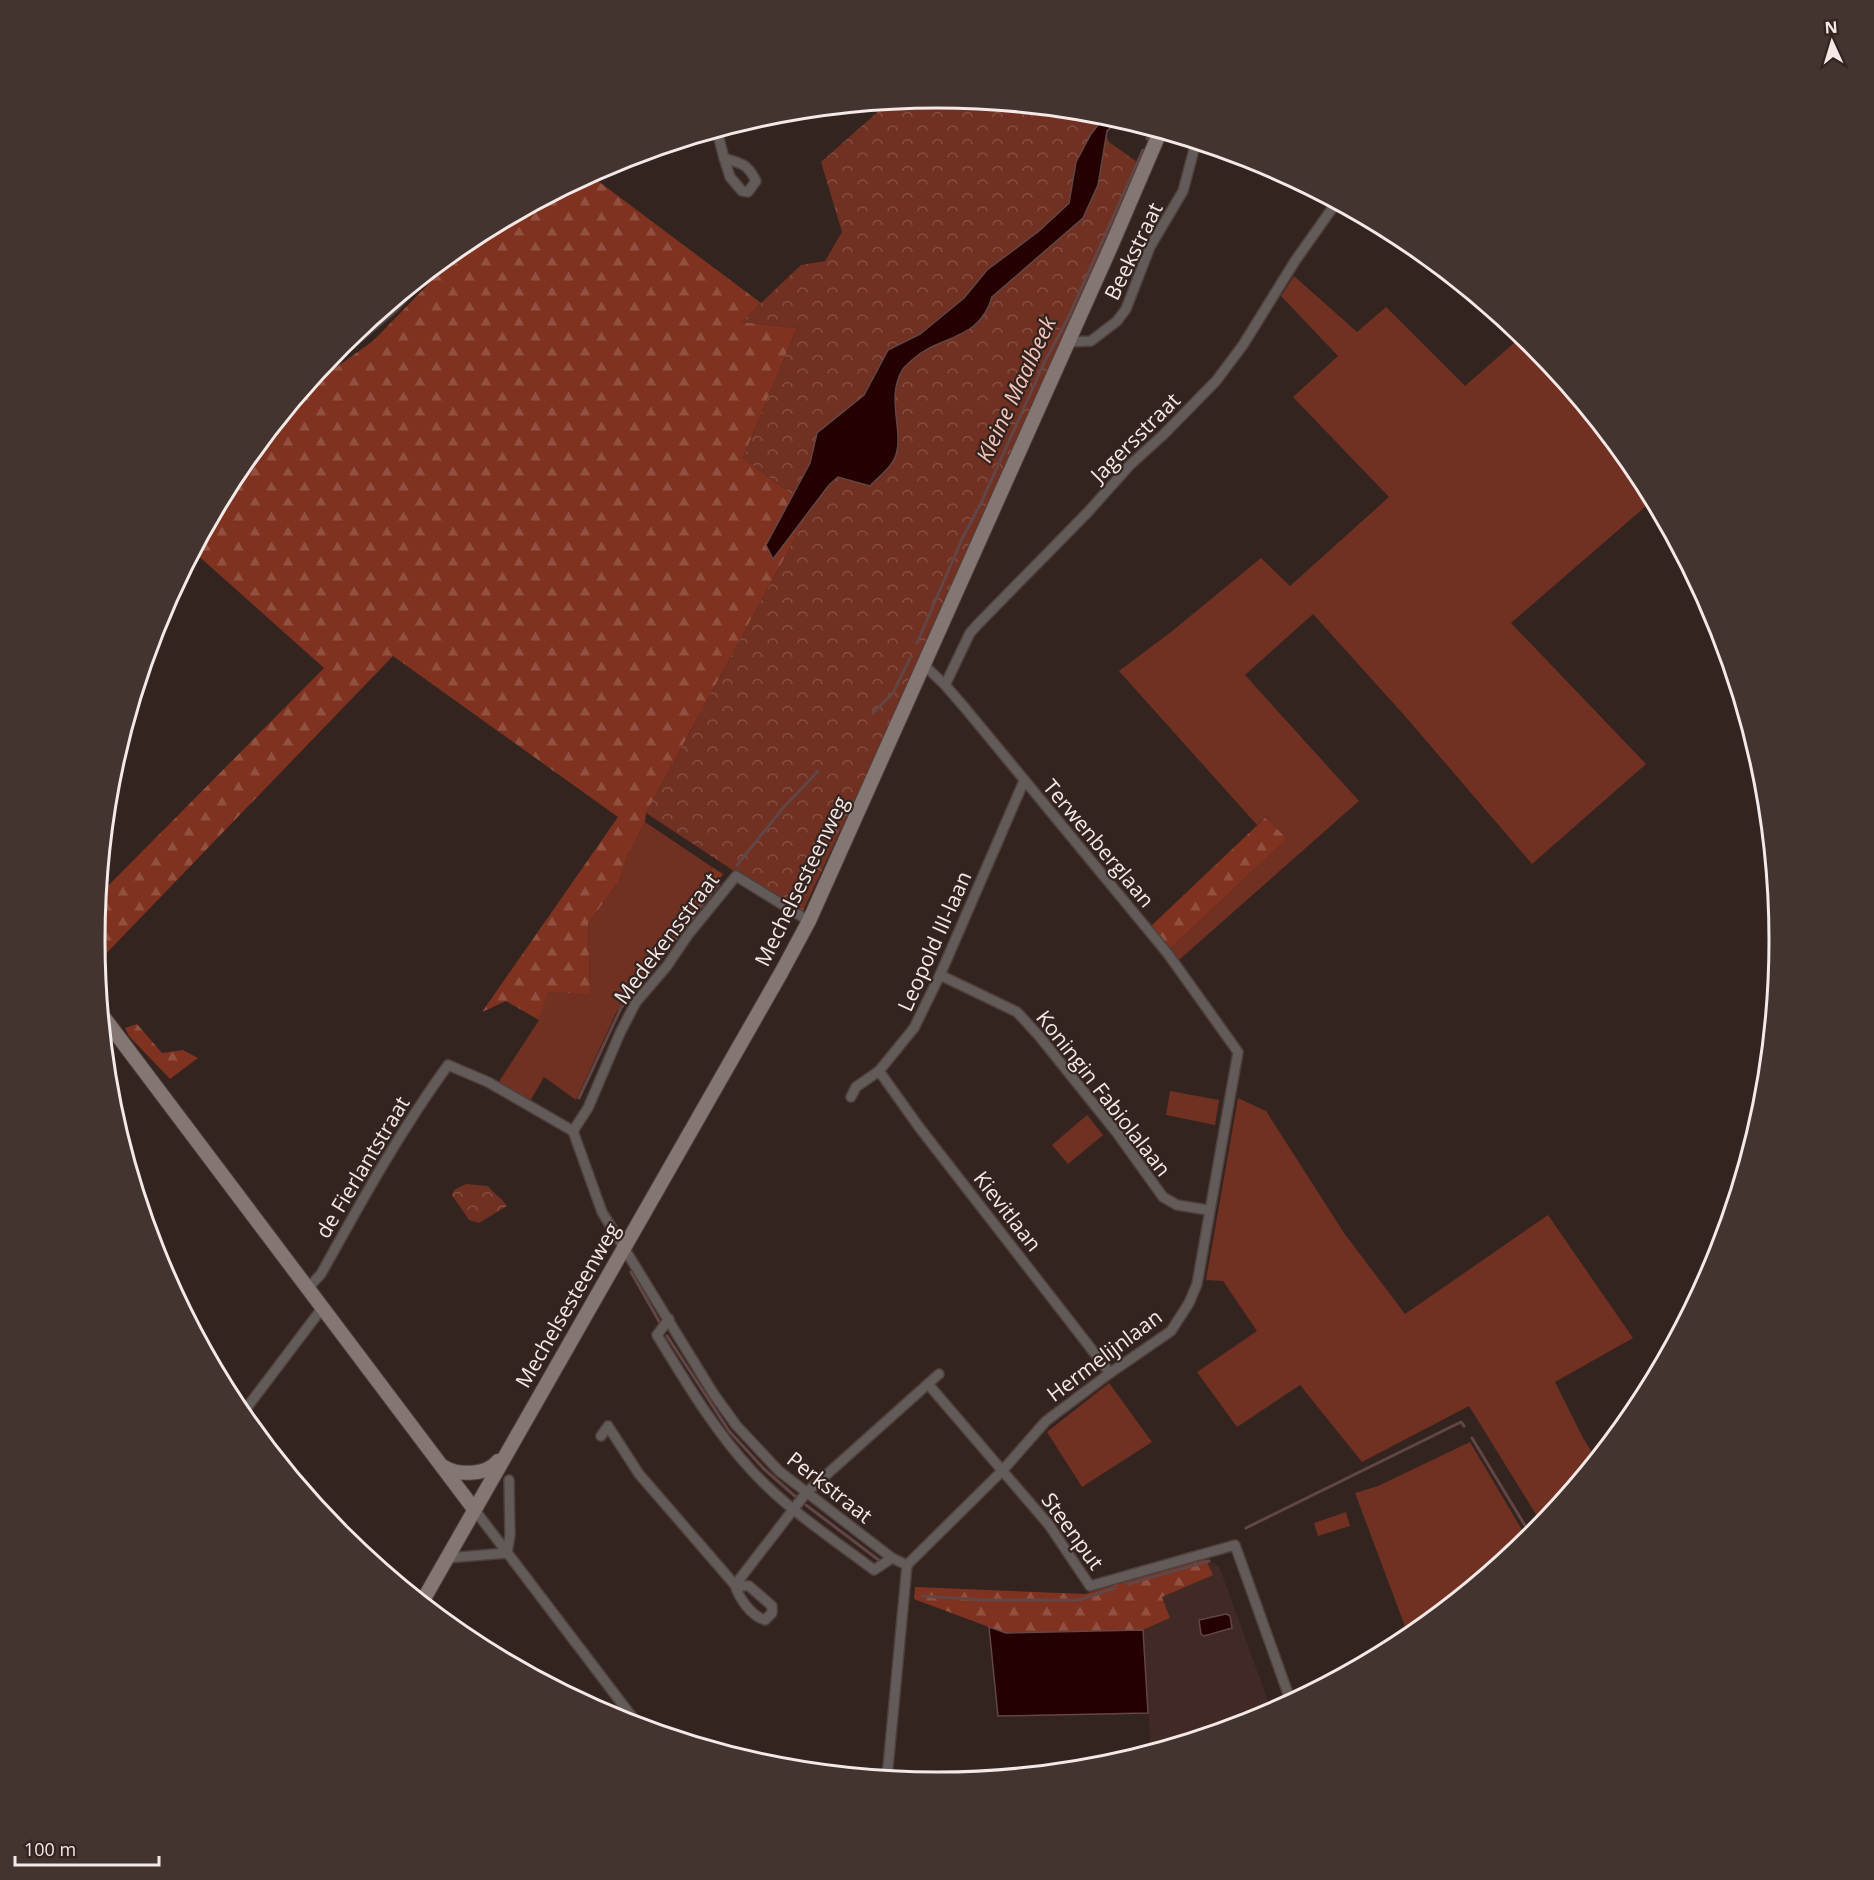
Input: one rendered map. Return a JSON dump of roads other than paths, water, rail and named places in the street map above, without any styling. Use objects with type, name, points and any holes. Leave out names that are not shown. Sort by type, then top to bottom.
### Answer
[{"type":"main road","name":"Mechelsesteenweg","points":[[426,1596],[809,921],[1158,138]]},
{"type":"main road","name":"Mechelsesteenweg","points":[[1112,244],[1144,186],[1165,140]]},
{"type":"main road","points":[[110,1025],[474,1509]]},
{"type":"main road","points":[[443,1466],[460,1473],[486,1470],[496,1464],[507,1450]]},
{"type":"street","points":[[719,137],[724,158]]},
{"type":"street","name":"Beekstraat","points":[[1068,342],[1091,341],[1117,321],[1129,305],[1150,247],[1183,191],[1194,149]]},
{"type":"street","name":"Jagersstraat","points":[[945,684],[970,633],[978,624],[1088,512],[1130,465],[1216,381],[1243,345],[1295,261],[1332,208]]},
{"type":"street","name":"Terwenberglaan","points":[[924,665],[945,684],[1168,954],[1238,1052]]},
{"type":"street","name":"Leopold III-laan","points":[[851,1097],[856,1087],[879,1071],[914,1028],[940,975],[1024,781]]},
{"type":"street","name":"Medekensstraat","points":[[573,1131],[588,1108],[624,1024],[636,1002],[668,966],[688,935],[736,876],[809,921]]},
{"type":"street","name":"Koningin Fabiolalaan","points":[[940,975],[1017,1012],[1117,1133],[1163,1197],[1177,1205],[1208,1210]]},
{"type":"street","name":"Hermelijnlaan","points":[[907,1565],[1003,1470],[1046,1421],[1110,1373],[1172,1331],[1189,1303],[1197,1284],[1208,1210],[1238,1052]]},
{"type":"street","name":"de Fierlantstraat","points":[[308,1287],[321,1274],[387,1156],[416,1109],[448,1065],[488,1082],[573,1131]]},
{"type":"street","name":"Kievitlaan","points":[[879,1071],[919,1127],[1110,1373]]},
{"type":"street","name":"Perkstraat","points":[[573,1131],[599,1206],[713,1393],[735,1425],[779,1471],[806,1493],[892,1558],[907,1565]]},
{"type":"street","points":[[248,1406],[323,1307]]},
{"type":"street","points":[[669,1319],[657,1335],[726,1442],[753,1472],[793,1508],[874,1570],[892,1558]]},
{"type":"street","points":[[601,1436],[608,1426],[639,1474],[735,1585],[806,1493],[939,1374]]},
{"type":"street","name":"Steenput","points":[[928,1384],[1049,1525],[1090,1586],[1235,1545],[1288,1694]]},
{"type":"street","points":[[507,1553],[510,1535],[509,1480]]},
{"type":"street","points":[[474,1509],[629,1713]]},
{"type":"street","points":[[447,1558],[507,1553]]},
{"type":"street","points":[[888,1770],[907,1565]]},
{"type":"waterway","name":"Kleine Maalbeek","points":[[1147,139],[1149,135]]},
{"type":"waterway","name":"Kleine Maalbeek","points":[[917,643],[962,539],[982,501],[1044,363],[1068,318],[1143,150]]},
{"type":"waterway","name":"Kleine Maalbeek","points":[[873,713],[893,693],[910,658]]},
{"type":"waterway","points":[[737,865],[783,808],[818,771]]},
{"type":"waterway","points":[[579,1098],[621,1008],[718,885]]},
{"type":"waterway","points":[[631,1272],[660,1323]]},
{"type":"waterway","points":[[667,1336],[729,1431],[764,1469],[796,1497]]},
{"type":"waterway","points":[[1246,1528],[1461,1422],[1464,1426]]},
{"type":"waterway","points":[[1472,1438],[1526,1527]]},
{"type":"waterway","points":[[806,1505],[880,1561]]},
{"type":"waterway","points":[[1128,1584],[1209,1561]]},
{"type":"waterway","points":[[922,1596],[984,1600],[1079,1600],[1115,1588]]}]
